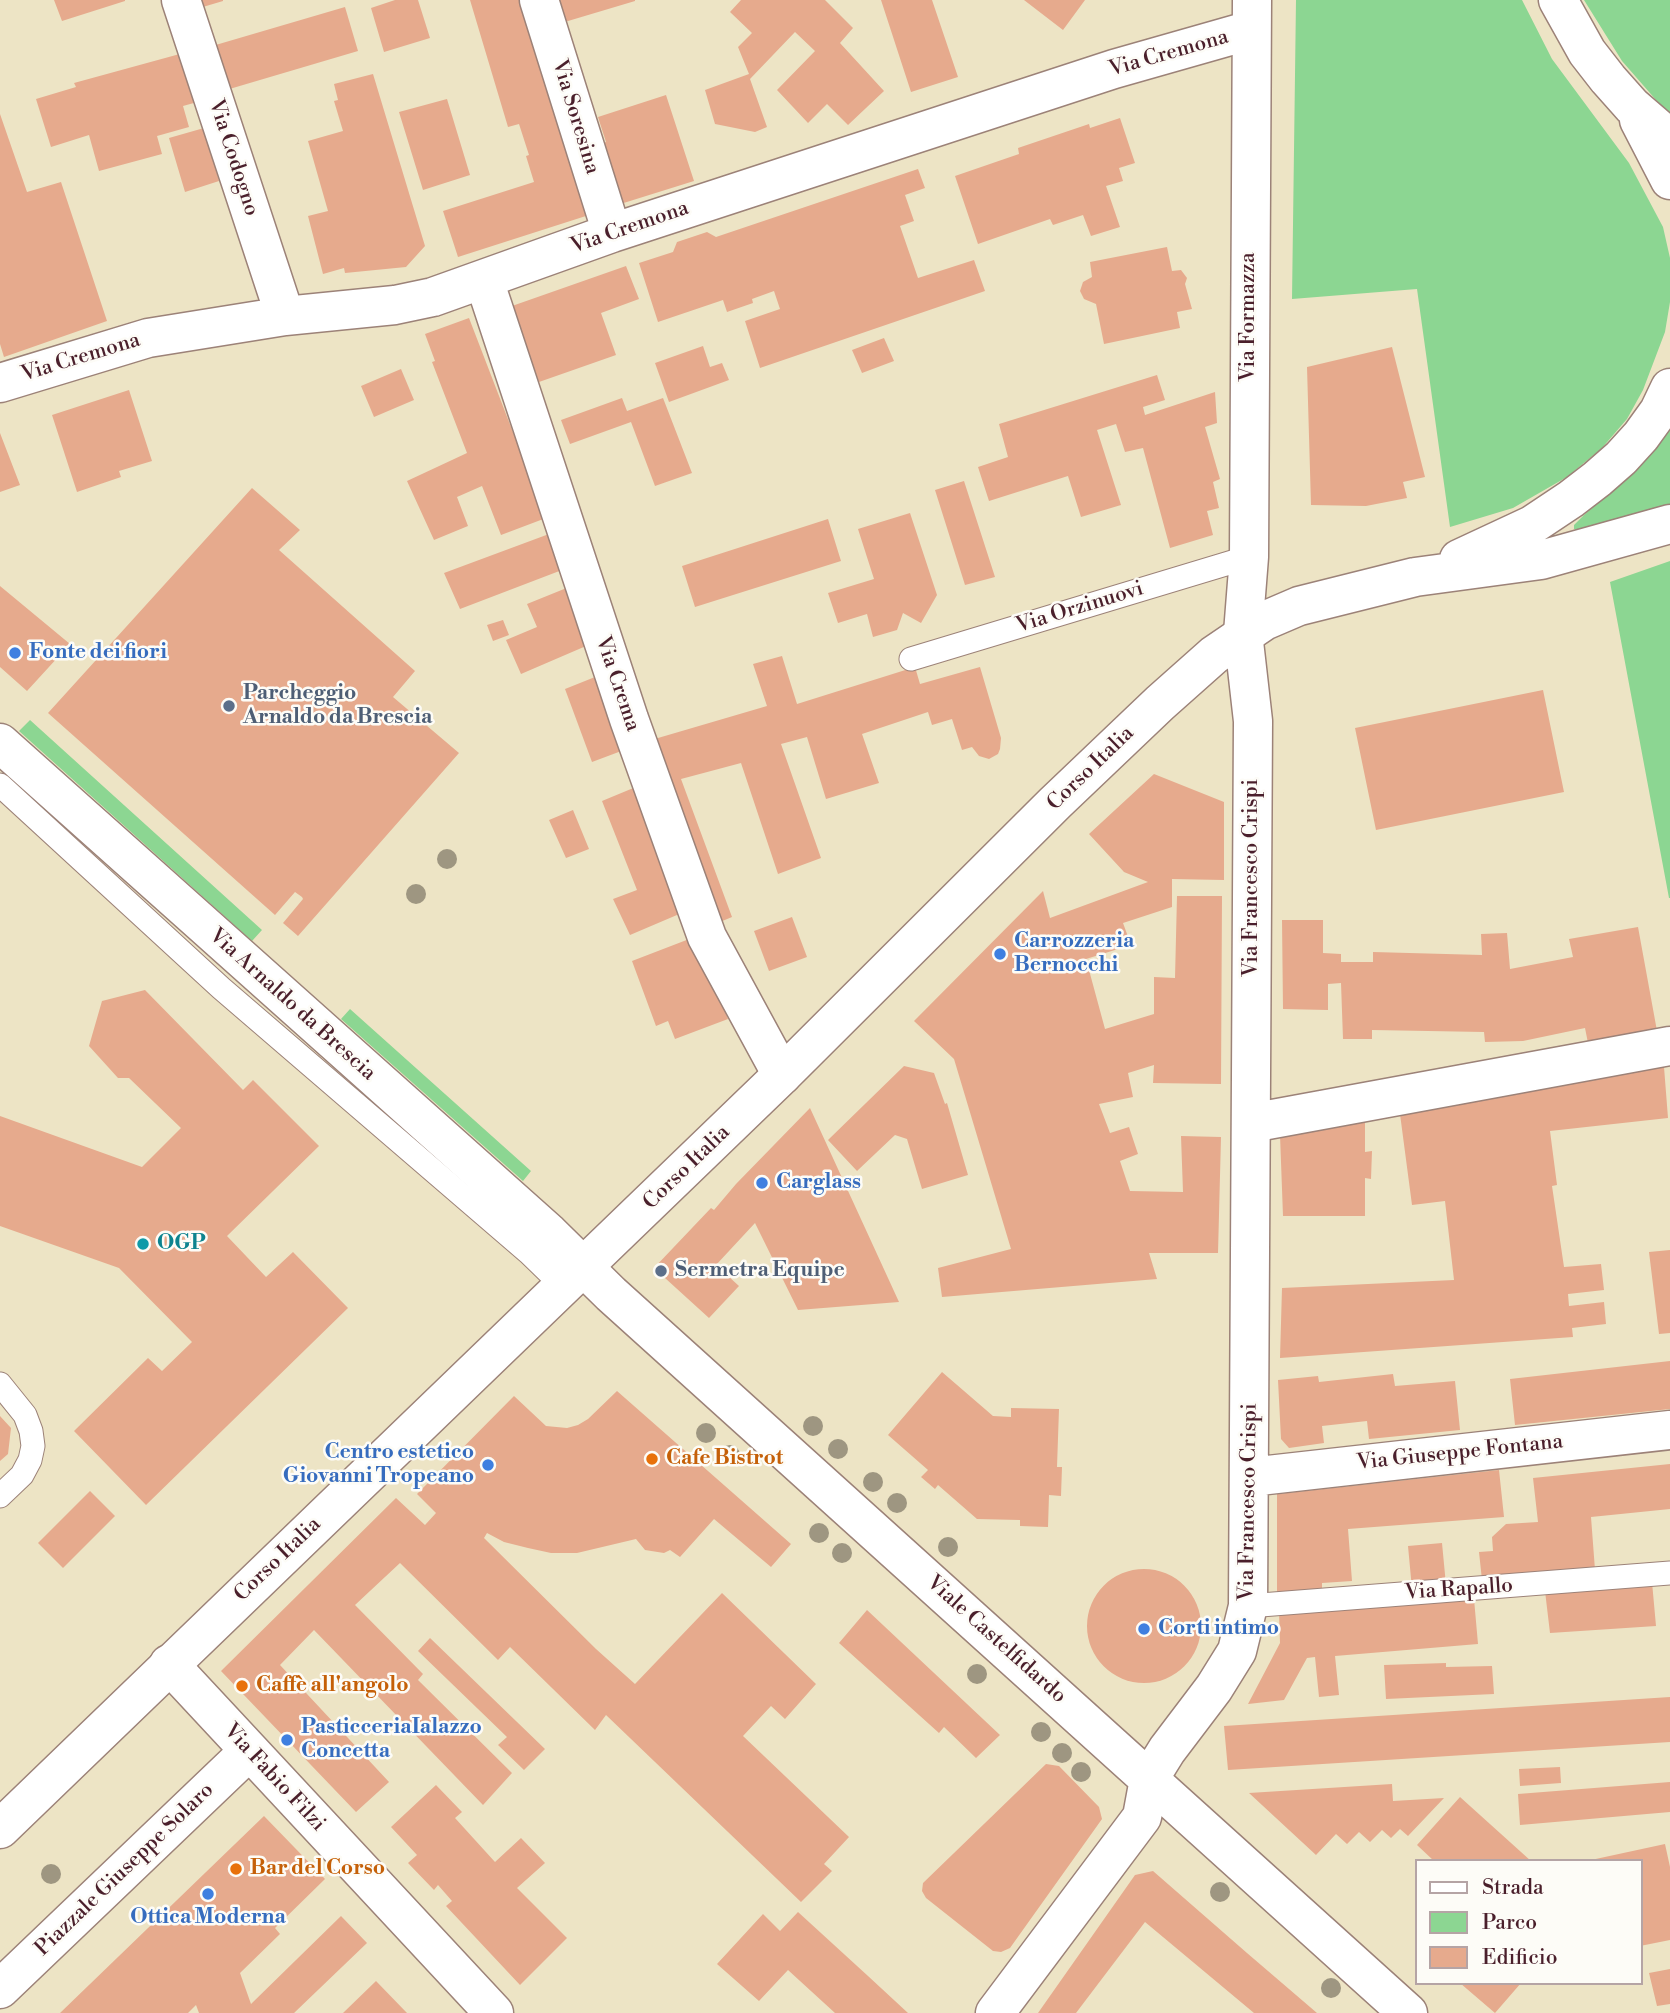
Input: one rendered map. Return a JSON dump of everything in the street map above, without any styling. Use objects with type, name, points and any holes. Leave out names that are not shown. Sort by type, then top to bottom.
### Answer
[{"type":"street","name":"Via Codogno","points":[[181,0],[285,316]]},
{"type":"street","name":"Via Soresina","points":[[539,0],[612,233]]},
{"type":"street","points":[[1558,0],[1587,52],[1632,106],[1670,139]]},
{"type":"street","name":"Via Cremona","points":[[0,383],[148,338],[285,316],[395,305],[433,297],[612,233],[1114,69],[1251,15]]},
{"type":"street","name":"Via Formazza","points":[[1243,634],[1248,557],[1251,15]]},
{"type":"street","points":[[1632,106],[1670,180]]},
{"type":"street","name":"Via Crema","points":[[484,280],[629,719],[707,937],[782,1075]]},
{"type":"street","points":[[1415,577],[1532,525],[1571,499],[1621,458],[1659,411],[1670,388]]},
{"type":"street","points":[[1415,577],[1541,560],[1670,524]]},
{"type":"street","name":"Corso Italia","points":[[0,1829],[782,1075],[1064,794],[1189,677],[1243,634],[1281,612],[1415,577]]},
{"type":"street","name":"Via Francesco Crispi","points":[[995,2013],[1142,1817],[1149,1779],[1231,1662],[1242,1638],[1248,1606],[1253,721],[1243,634]]},
{"type":"street","name":"Via Arnaldo da Brescia","points":[[0,743],[549,1233],[573,1277]]},
{"type":"street","points":[[1251,1123],[1670,1046]]},
{"type":"street","name":"Viale Castelfidardo","points":[[573,1277],[1149,1779],[1408,2013]]},
{"type":"street","name":"Via Giuseppe Fontana","points":[[1250,1477],[1670,1430]]},
{"type":"street","name":"Via Fabio Filzi","points":[[170,1664],[494,2013]]},
{"type":"street","name":"Piazzale Giuseppe Solaro","points":[[0,1989],[249,1751]]},
{"type":"lane","name":"Via Orzinuovi","points":[[911,659],[1248,557]]},
{"type":"lane","points":[[0,785],[221,988],[529,1253],[573,1277]]},
{"type":"lane","points":[[0,1384],[26,1415],[32,1431],[33,1446],[22,1475],[0,1496]]},
{"type":"lane","name":"Via Rapallo","points":[[1248,1606],[1670,1573]]},
{"type":"green space","points":[[1296,0],[1522,0],[1552,59],[1629,163],[1663,227],[1670,258],[1670,302],[1665,332],[1643,390],[1627,419],[1602,448],[1567,477],[1513,508],[1450,527],[1417,289],[1292,299]]},
{"type":"green space","points":[[1584,0],[1670,0],[1670,116],[1622,61]]},
{"type":"green space","points":[[1670,421],[1670,506],[1580,530],[1574,529],[1574,525],[1584,515],[1618,485]]},
{"type":"green space","points":[[1670,561],[1670,898],[1669,898],[1610,582]]},
{"type":"green space","points":[[30,720],[262,930],[252,941],[19,731]]},
{"type":"green space","points":[[350,1009],[531,1171],[523,1181],[341,1019]]},
{"type":"building","points":[[54,0],[125,0],[125,1],[62,21]]},
{"type":"building","points":[[183,0],[223,0],[223,1],[186,12]]},
{"type":"building","points":[[395,0],[418,0],[430,38],[384,52],[371,8]]},
{"type":"building","points":[[470,0],[521,0],[589,215],[458,257],[443,211],[534,182],[519,124],[508,127]]},
{"type":"building","points":[[551,0],[635,0],[635,1],[558,24]]},
{"type":"building","points":[[741,0],[825,0],[853,28],[840,43],[884,91],[848,125],[827,104],[808,123],[777,90],[815,51],[795,32],[750,79],[767,127],[755,132],[715,124],[705,90],[749,74],[738,47],[752,33],[730,12]]},
{"type":"building","points":[[881,0],[932,0],[958,77],[911,92]]},
{"type":"building","points":[[1024,0],[1085,0],[1063,30]]},
{"type":"building","points":[[345,7],[358,51],[216,93],[202,49]]},
{"type":"building","points":[[187,52],[201,101],[183,106],[189,127],[157,136],[162,154],[99,171],[89,135],[51,147],[36,99],[76,87],[74,83]]},
{"type":"building","points":[[373,74],[425,246],[406,267],[345,273],[344,268],[323,274],[308,216],[328,211],[308,141],[343,131],[334,101],[338,100],[334,84]]},
{"type":"building","points":[[666,95],[694,181],[614,206],[595,145],[606,142],[598,117]]},
{"type":"building","points":[[447,99],[470,175],[423,190],[399,112]]},
{"type":"building","points":[[0,114],[27,192],[61,182],[107,321],[4,357],[0,344]]},
{"type":"building","points":[[1120,118],[1135,163],[1119,168],[1123,181],[1106,186],[1120,227],[1091,236],[1083,215],[1053,225],[1050,219],[978,244],[955,176],[1019,154],[1018,148],[1089,124],[1090,128]]},
{"type":"building","points":[[204,128],[219,181],[185,192],[169,138]]},
{"type":"building","points":[[918,169],[925,188],[905,195],[914,221],[900,226],[918,278],[974,260],[985,291],[760,368],[745,321],[780,309],[774,291],[752,299],[753,303],[727,312],[723,300],[658,322],[639,263],[673,252],[677,242],[707,232],[716,237]]},
{"type":"building","points":[[1167,247],[1172,271],[1181,270],[1187,278],[1185,284],[1192,309],[1177,312],[1180,328],[1104,344],[1096,304],[1084,299],[1080,291],[1083,282],[1092,277],[1090,262]]},
{"type":"building","points":[[626,266],[639,299],[601,313],[616,355],[539,382],[512,306]]},
{"type":"building","points":[[469,318],[546,518],[501,535],[482,486],[457,497],[468,526],[434,540],[407,481],[467,453],[432,362],[435,361],[425,334]]},
{"type":"building","points":[[884,338],[894,361],[862,373],[852,350]]},
{"type":"building","points":[[703,346],[710,367],[722,363],[729,380],[669,402],[655,363]]},
{"type":"building","points":[[1392,347],[1425,477],[1403,482],[1407,498],[1366,506],[1311,505],[1307,367]]},
{"type":"building","points":[[401,369],[414,400],[374,417],[361,386]]},
{"type":"building","points":[[1157,375],[1165,400],[1143,407],[1145,415],[1215,392],[1217,423],[1205,427],[1220,479],[1213,482],[1219,508],[1207,511],[1213,535],[1170,548],[1143,448],[1125,452],[1116,424],[1097,430],[1121,505],[1081,517],[1068,476],[989,501],[978,467],[1008,457],[999,424]]},
{"type":"building","points":[[129,390],[152,461],[119,471],[121,477],[77,492],[52,415]]},
{"type":"building","points":[[622,398],[627,411],[663,398],[692,473],[655,486],[631,422],[570,444],[561,420]]},
{"type":"building","points":[[0,433],[20,485],[0,492]]},
{"type":"building","points":[[964,481],[995,577],[965,585],[935,490]]},
{"type":"building","name":"Parcheggio Arnaldo da Brescia","points":[[252,488],[300,530],[279,550],[415,671],[393,697],[459,753],[298,936],[283,923],[302,897],[295,892],[275,915],[48,713]]},
{"type":"building","points":[[910,513],[937,595],[921,623],[903,613],[897,630],[873,637],[867,614],[838,623],[828,593],[874,579],[858,529]]},
{"type":"building","points":[[828,519],[841,561],[695,607],[682,566]]},
{"type":"building","points":[[549,534],[562,570],[460,609],[444,573]]},
{"type":"building","points":[[0,586],[70,644],[27,691],[0,667]]},
{"type":"building","points":[[569,587],[593,643],[521,674],[506,640],[537,627],[527,604]]},
{"type":"building","points":[[503,620],[509,635],[493,641],[487,625]]},
{"type":"building","points":[[782,656],[797,704],[915,667],[920,684],[980,667],[1001,738],[1000,749],[998,754],[989,759],[979,756],[972,747],[962,750],[952,719],[932,725],[928,712],[862,734],[879,783],[826,799],[807,737],[781,744],[821,858],[778,874],[741,763],[681,779],[732,917],[708,927],[641,743],[767,706],[753,664]]},
{"type":"building","points":[[605,673],[632,747],[592,762],[565,689]]},
{"type":"building","points":[[1543,690],[1564,792],[1376,830],[1355,728]]},
{"type":"building","points":[[1154,774],[1224,802],[1224,880],[1172,879],[1172,907],[1123,923],[1131,945],[1086,959],[1105,1029],[1154,1014],[1154,977],[1175,978],[1177,896],[1222,896],[1221,1084],[1153,1083],[1154,1065],[1128,1073],[1133,1097],[1099,1104],[1110,1133],[1129,1127],[1138,1154],[1120,1161],[1130,1191],[1183,1192],[1181,1136],[1221,1137],[1218,1253],[1149,1253],[1157,1279],[942,1297],[938,1268],[1011,1249],[954,1059],[914,1021],[1043,891],[1050,918],[1148,882],[1124,872],[1089,834]]},
{"type":"building","points":[[643,784],[691,909],[630,935],[613,899],[637,890],[602,801]]},
{"type":"building","points":[[573,810],[589,849],[566,858],[549,820]]},
{"type":"building","points":[[792,917],[807,957],[769,971],[754,931]]},
{"type":"building","points":[[1282,920],[1323,920],[1323,953],[1341,954],[1341,962],[1373,962],[1373,952],[1482,955],[1481,934],[1507,933],[1510,969],[1573,957],[1569,939],[1638,927],[1657,1031],[1588,1043],[1585,1028],[1523,1041],[1485,1042],[1484,1032],[1372,1030],[1372,1039],[1343,1039],[1341,983],[1328,984],[1328,1010],[1283,1009]]},
{"type":"building","points":[[697,936],[728,1019],[675,1039],[668,1021],[656,1026],[632,961]]},
{"type":"building","name":"OGP","points":[[145,990],[243,1090],[253,1080],[319,1146],[227,1236],[266,1277],[293,1252],[348,1308],[146,1505],[74,1431],[148,1358],[162,1371],[192,1342],[119,1268],[0,1226],[0,1116],[142,1167],[181,1128],[129,1078],[118,1078],[89,1046],[102,1001]]},
{"type":"building","points":[[904,1066],[934,1073],[945,1104],[947,1103],[968,1175],[922,1189],[907,1139],[895,1135],[857,1171],[828,1140]]},
{"type":"building","points":[[1664,1067],[1668,1118],[1550,1131],[1557,1185],[1552,1186],[1564,1267],[1601,1264],[1604,1290],[1568,1294],[1569,1306],[1604,1302],[1606,1324],[1572,1328],[1573,1337],[1280,1358],[1282,1288],[1454,1280],[1445,1201],[1412,1205],[1400,1114]]},
{"type":"building","points":[[810,1108],[899,1302],[798,1310],[755,1223],[716,1265],[739,1286],[709,1318],[654,1268],[711,1208],[714,1210]]},
{"type":"building","points":[[1365,1117],[1365,1152],[1372,1151],[1371,1179],[1365,1178],[1365,1216],[1283,1216],[1280,1135]]},
{"type":"building","points":[[1670,1250],[1670,1333],[1659,1334],[1649,1252]]},
{"type":"building","points":[[1670,1361],[1670,1409],[1515,1425],[1510,1379]]},
{"type":"building","points":[[942,1372],[993,1416],[1011,1417],[1011,1408],[1059,1409],[1057,1467],[1062,1467],[1061,1496],[1049,1495],[1048,1527],[1020,1526],[1020,1520],[977,1519],[938,1485],[935,1489],[921,1477],[928,1470],[888,1435]]},
{"type":"building","points":[[1393,1374],[1395,1386],[1455,1381],[1460,1430],[1369,1439],[1367,1421],[1322,1426],[1324,1443],[1289,1448],[1281,1439],[1278,1380],[1318,1376],[1319,1382]]},
{"type":"building","points":[[617,1391],[791,1544],[771,1567],[714,1519],[680,1557],[670,1550],[664,1553],[645,1550],[636,1539],[577,1553],[551,1553],[504,1542],[487,1533],[484,1538],[635,1684],[722,1593],[816,1684],[785,1719],[771,1706],[743,1736],[849,1837],[824,1864],[832,1871],[801,1902],[606,1715],[595,1730],[510,1647],[498,1660],[400,1563],[355,1605],[423,1674],[418,1680],[512,1773],[483,1805],[314,1630],[280,1665],[389,1782],[356,1812],[221,1671],[396,1498],[425,1525],[436,1513],[417,1494],[514,1396],[546,1426],[567,1428],[588,1419]]},
{"type":"building","points":[[0,1416],[11,1428],[8,1454],[0,1461]]},
{"type":"building","points":[[1670,1464],[1670,1509],[1591,1517],[1595,1570],[1482,1580],[1479,1552],[1493,1551],[1492,1537],[1506,1524],[1538,1522],[1533,1478]]},
{"type":"building","points":[[1499,1470],[1504,1517],[1348,1529],[1352,1581],[1322,1583],[1322,1591],[1277,1594],[1277,1494]]},
{"type":"building","points":[[90,1491],[115,1516],[63,1568],[38,1543]]},
{"type":"building","points":[[1442,1543],[1446,1585],[1412,1589],[1408,1546]]},
{"type":"building","name":"Corti intimo","points":[[1144,1569],[1166,1573],[1184,1586],[1197,1604],[1201,1626],[1197,1648],[1184,1666],[1166,1679],[1144,1683],[1122,1679],[1104,1666],[1091,1648],[1087,1626],[1091,1604],[1104,1586],[1122,1573]]},
{"type":"building","points":[[1652,1582],[1656,1626],[1550,1633],[1545,1591]]},
{"type":"building","points":[[1474,1599],[1478,1644],[1335,1656],[1339,1695],[1319,1697],[1315,1657],[1307,1658],[1284,1700],[1248,1704],[1280,1643],[1279,1611]]},
{"type":"building","points":[[867,1610],[1000,1735],[976,1758],[944,1727],[939,1733],[839,1643]]},
{"type":"building","points":[[430,1638],[545,1749],[524,1770],[498,1745],[507,1737],[418,1651]]},
{"type":"building","points":[[1446,1663],[1446,1667],[1492,1666],[1494,1694],[1386,1699],[1384,1665]]},
{"type":"building","points":[[1670,1697],[1670,1742],[1228,1770],[1224,1726]]},
{"type":"building","points":[[1046,1764],[1059,1766],[1099,1807],[1102,1819],[1010,1948],[1001,1952],[993,1951],[926,1898],[922,1891],[923,1883]]},
{"type":"building","points":[[1560,1767],[1561,1783],[1520,1786],[1519,1769]]},
{"type":"building","points":[[1670,1782],[1670,1812],[1520,1825],[1518,1794]]},
{"type":"building","points":[[1392,1784],[1393,1801],[1444,1798],[1408,1836],[1400,1829],[1391,1838],[1382,1830],[1370,1842],[1359,1832],[1347,1844],[1336,1834],[1316,1855],[1249,1793]]},
{"type":"building","points":[[436,1785],[462,1812],[455,1818],[495,1862],[521,1838],[545,1863],[517,1888],[567,1938],[520,1985],[446,1906],[452,1901],[438,1885],[434,1890],[408,1863],[417,1855],[391,1827]]},
{"type":"building","points":[[1460,1797],[1529,1859],[1432,1859],[1417,1845]]},
{"type":"building","points":[[264,1816],[325,1879],[275,1928],[280,1934],[240,1973],[251,2004],[341,1916],[367,1943],[294,2013],[199,2013],[196,2005],[188,2013],[60,2013]]},
{"type":"building","points":[[1665,1844],[1670,1867],[1670,1940],[1642,1946],[1642,1859],[1596,1859]]},
{"type":"building","points":[[1153,1871],[1317,2013],[1254,2013],[1145,1922],[1076,2013],[1038,2013],[1135,1875]]},
{"type":"building","points":[[798,1912],[908,2013],[835,2013],[788,1970],[759,2001],[717,1964],[763,1914],[780,1931]]},
{"type":"building","points":[[1670,1969],[1670,2004],[1657,2006],[1649,1973]]},
{"type":"building","points":[[376,1981],[407,2013],[343,2013]]},
{"type":"building","points":[[1462,1985],[1519,1985],[1495,2013]]},
{"type":"place","name":"Fonte dei fiori","points":[[15,653]]},
{"type":"place","name":"Parcheggio Arnaldo da Brescia","points":[[229,706]]},
{"type":"place","name":"Carrozzeria Bernocchi","points":[[1000,954]]},
{"type":"place","name":"Carglass","points":[[762,1183]]},
{"type":"place","name":"OGP","points":[[143,1244]]},
{"type":"place","name":"Sermetra Equipe","points":[[661,1271]]},
{"type":"place","name":"Cafe Bistrot","points":[[652,1459]]},
{"type":"place","name":"Centro estetico Giovanni Tropeano","points":[[488,1465]]},
{"type":"place","name":"Corti intimo","points":[[1144,1629]]},
{"type":"place","name":"Caffè all'angolo","points":[[242,1686]]},
{"type":"place","name":"PasticceriaIalazzo Concetta","points":[[287,1740]]},
{"type":"place","name":"Bar del Corso","points":[[236,1869]]},
{"type":"place","name":"Ottica Moderna","points":[[208,1894]]}]
